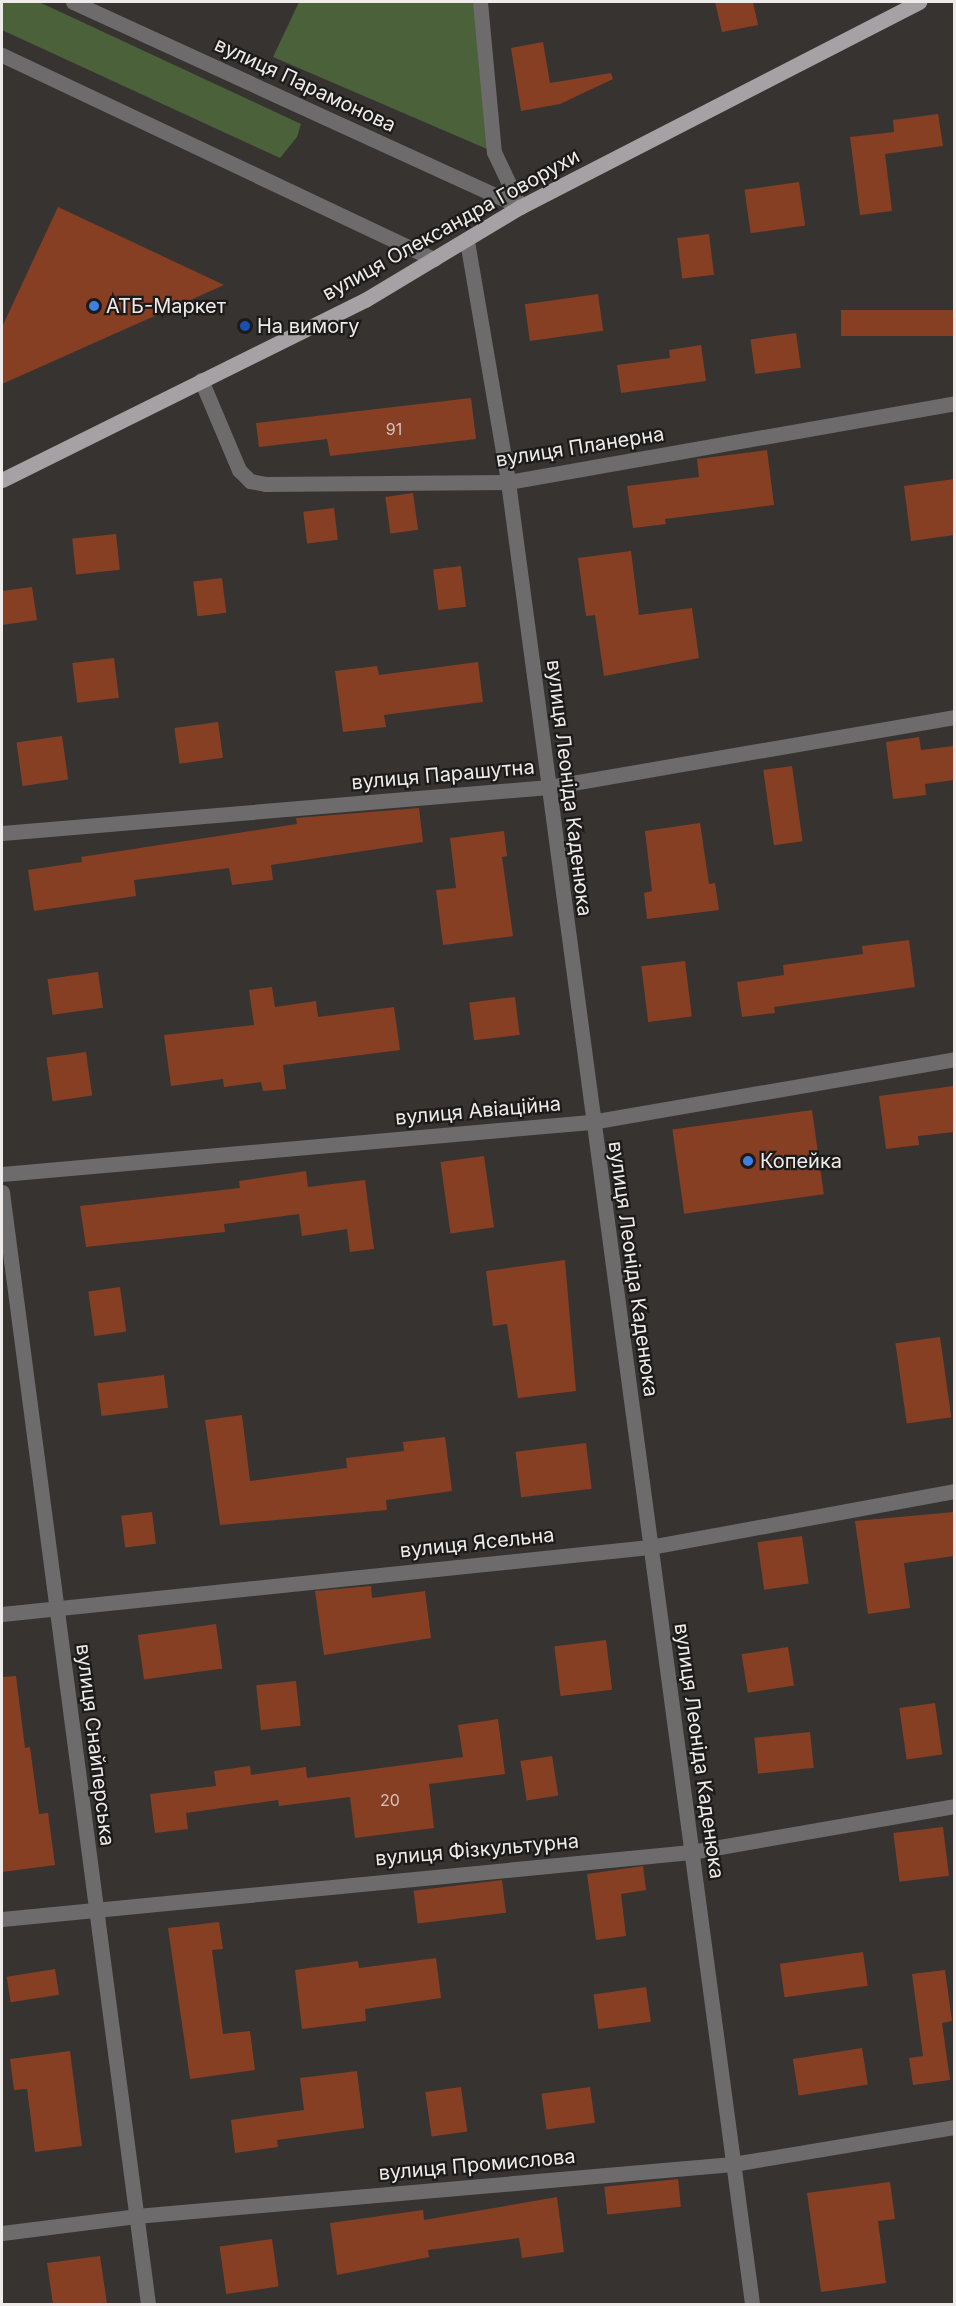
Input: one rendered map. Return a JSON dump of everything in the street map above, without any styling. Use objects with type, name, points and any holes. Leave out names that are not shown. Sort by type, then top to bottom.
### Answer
[{"type":"main road","name":"вулиця Олександра Говорухи","points":[[2,480],[365,300],[467,241],[520,207],[918,2]]},
{"type":"street","name":"вулиця Парамонова","points":[[73,2],[520,207]]},
{"type":"street","points":[[480,2],[494,152],[520,207]]},
{"type":"street","points":[[2,55],[434,259]]},
{"type":"street","name":"вулиця Леоніда Каденюка","points":[[467,241],[508,482],[591,1122],[752,2304]]},
{"type":"street","name":"вулиця Планерна","points":[[201,380],[239,470],[250,481],[508,482],[954,403]]},
{"type":"street","name":"вулиця Парашутна","points":[[2,833],[549,787],[954,717]]},
{"type":"street","name":"вулиця Авіаційна","points":[[2,1173],[591,1122],[954,1059]]},
{"type":"street","name":"вулиця Снайперська","points":[[2,1192],[148,2304]]},
{"type":"street","name":"вулиця Ясельна","points":[[2,1614],[56,1606],[650,1547],[954,1491]]},
{"type":"street","name":"вулиця Фізкультурна","points":[[2,1919],[96,1906],[691,1852],[954,1806]]},
{"type":"street","name":"вулиця Промислова","points":[[2,2233],[136,2216],[733,2164],[954,2127]]},
{"type":"green space","points":[[2,2],[39,2],[301,124],[297,137],[280,158],[2,30]]},
{"type":"green space","points":[[299,2],[480,2],[494,152],[273,57]]},
{"type":"building","points":[[715,2],[753,2],[758,25],[722,32]]},
{"type":"building","points":[[543,42],[550,83],[611,73],[613,79],[560,104],[521,111],[511,48]]},
{"type":"building","points":[[938,114],[943,146],[885,154],[892,211],[860,215],[850,137],[894,132],[893,120]]},
{"type":"building","points":[[799,182],[805,226],[751,233],[745,190]]},
{"type":"building","name":"АТБ-Маркет","points":[[58,207],[224,285],[2,384],[2,327]]},
{"type":"building","points":[[709,234],[714,275],[682,279],[677,238]]},
{"type":"building","points":[[598,294],[603,331],[530,341],[525,304]]},
{"type":"building","points":[[841,310],[954,310],[954,336],[841,336]]},
{"type":"building","points":[[796,333],[801,368],[755,374],[750,339]]},
{"type":"building","points":[[701,345],[706,381],[621,393],[617,365],[670,358],[669,350]]},
{"type":"building","points":[[471,398],[476,439],[330,456],[327,439],[259,447],[256,423]]},
{"type":"building","points":[[767,450],[774,505],[665,519],[666,524],[633,528],[627,486],[699,477],[697,459]]},
{"type":"building","points":[[954,479],[954,535],[911,541],[904,486]]},
{"type":"building","points":[[413,493],[418,530],[390,534],[385,497]]},
{"type":"building","points":[[334,508],[338,540],[307,544],[303,512]]},
{"type":"building","points":[[116,534],[120,570],[76,574],[72,539]]},
{"type":"building","points":[[631,551],[639,615],[692,608],[699,658],[604,676],[595,615],[586,616],[578,558]]},
{"type":"building","points":[[461,566],[466,607],[438,610],[433,569]]},
{"type":"building","points":[[222,578],[226,613],[197,616],[193,582]]},
{"type":"building","points":[[32,587],[37,620],[2,625],[2,591]]},
{"type":"building","points":[[114,658],[119,698],[77,703],[72,663]]},
{"type":"building","points":[[478,662],[483,702],[384,715],[386,727],[343,732],[335,671],[377,666],[379,675]]},
{"type":"building","points":[[218,722],[223,758],[179,764],[174,728]]},
{"type":"building","points":[[62,736],[68,780],[23,786],[16,742]]},
{"type":"building","points":[[919,737],[921,750],[954,746],[954,780],[925,784],[926,795],[893,799],[886,742]]},
{"type":"building","points":[[792,766],[803,841],[774,845],[763,770]]},
{"type":"building","points":[[419,808],[423,842],[271,865],[273,880],[232,885],[229,868],[134,880],[136,896],[34,911],[28,870],[82,862],[81,857],[297,824],[296,818]]},
{"type":"building","points":[[700,823],[709,884],[715,883],[719,910],[647,919],[644,893],[652,891],[645,831]]},
{"type":"building","points":[[504,831],[507,856],[502,857],[513,936],[443,945],[436,890],[456,888],[450,838]]},
{"type":"building","points":[[909,940],[915,987],[774,1007],[775,1013],[742,1017],[737,982],[784,975],[783,965],[863,954],[862,946]]},
{"type":"building","points":[[685,961],[692,1017],[648,1022],[641,966]]},
{"type":"building","points":[[98,972],[103,1008],[53,1015],[47,979]]},
{"type":"building","points":[[272,987],[275,1007],[316,1001],[318,1017],[394,1007],[400,1050],[283,1065],[286,1089],[263,1091],[261,1082],[224,1087],[223,1079],[171,1086],[164,1035],[254,1025],[249,990]]},
{"type":"building","points":[[515,997],[520,1035],[474,1040],[469,1003]]},
{"type":"building","points":[[86,1052],[92,1096],[53,1101],[46,1058]]},
{"type":"building","points":[[954,1086],[954,1132],[918,1136],[919,1145],[886,1149],[879,1096]]},
{"type":"building","name":"Копейка","points":[[812,1110],[824,1194],[684,1214],[672,1130]]},
{"type":"building","points":[[484,1156],[494,1227],[450,1233],[440,1162]]},
{"type":"building","points":[[306,1171],[308,1187],[365,1180],[374,1249],[350,1252],[347,1229],[302,1236],[299,1214],[224,1224],[225,1232],[86,1247],[80,1206],[240,1188],[239,1181]]},
{"type":"building","points":[[565,1260],[576,1391],[518,1398],[507,1324],[493,1326],[486,1271]]},
{"type":"building","points":[[120,1287],[126,1332],[95,1336],[88,1291]]},
{"type":"building","points":[[940,1337],[951,1417],[907,1423],[895,1343]]},
{"type":"building","points":[[164,1375],[168,1408],[102,1416],[97,1383]]},
{"type":"building","points":[[242,1415],[250,1481],[347,1468],[346,1458],[404,1451],[403,1442],[445,1437],[452,1491],[386,1500],[387,1510],[220,1525],[205,1420]]},
{"type":"building","points":[[586,1443],[592,1489],[521,1497],[516,1452]]},
{"type":"building","points":[[152,1512],[156,1544],[125,1548],[121,1516]]},
{"type":"building","points":[[954,1512],[954,1556],[904,1563],[910,1608],[868,1614],[855,1521]]},
{"type":"building","points":[[802,1536],[809,1584],[764,1590],[757,1542]]},
{"type":"building","points":[[371,1586],[372,1598],[425,1591],[431,1638],[324,1655],[315,1591]]},
{"type":"building","points":[[216,1624],[222,1669],[144,1680],[138,1635]]},
{"type":"building","points":[[606,1640],[612,1690],[560,1696],[554,1646]]},
{"type":"building","points":[[788,1647],[794,1686],[748,1693],[742,1654]]},
{"type":"building","points":[[16,1676],[25,1748],[30,1747],[39,1814],[48,1813],[55,1865],[2,1872],[2,1677]]},
{"type":"building","points":[[296,1681],[301,1726],[261,1730],[256,1685]]},
{"type":"building","points":[[935,1703],[942,1754],[907,1760],[899,1708]]},
{"type":"building","points":[[498,1719],[505,1774],[429,1784],[434,1828],[355,1838],[350,1797],[279,1806],[278,1800],[186,1813],[188,1829],[155,1833],[150,1794],[216,1786],[214,1771],[250,1766],[251,1775],[306,1767],[307,1778],[463,1757],[458,1725]]},
{"type":"building","points":[[810,1732],[814,1768],[758,1774],[754,1738]]},
{"type":"building","points":[[552,1756],[558,1796],[527,1801],[520,1761]]},
{"type":"building","points":[[943,1827],[949,1876],[899,1882],[893,1833]]},
{"type":"building","points":[[643,1866],[646,1890],[621,1894],[626,1936],[596,1940],[587,1874]]},
{"type":"building","points":[[502,1880],[506,1913],[418,1924],[414,1891]]},
{"type":"building","points":[[219,1922],[223,1949],[212,1950],[223,2034],[250,2031],[255,2070],[190,2079],[168,1928]]},
{"type":"building","points":[[863,1952],[868,1986],[785,1997],[780,1964]]},
{"type":"building","points":[[436,1958],[441,1998],[365,2009],[366,2021],[302,2029],[295,1970],[358,1961],[359,1968]]},
{"type":"building","points":[[55,1969],[59,1995],[11,2002],[7,1977]]},
{"type":"building","points":[[945,1970],[952,2021],[942,2023],[950,2080],[913,2085],[909,2058],[923,2056],[912,1974]]},
{"type":"building","points":[[646,1987],[651,2022],[598,2029],[594,1994]]},
{"type":"building","points":[[862,2048],[868,2085],[799,2095],[793,2059]]},
{"type":"building","points":[[70,2051],[82,2146],[35,2152],[27,2089],[14,2090],[10,2059]]},
{"type":"building","points":[[357,2071],[364,2128],[277,2140],[278,2147],[235,2153],[231,2120],[304,2110],[300,2078]]},
{"type":"building","points":[[461,2087],[467,2132],[432,2137],[425,2092]]},
{"type":"building","points":[[590,2087],[595,2123],[546,2129],[541,2094]]},
{"type":"building","points":[[678,2179],[681,2207],[607,2215],[604,2187]]},
{"type":"building","points":[[890,2182],[895,2219],[878,2221],[886,2283],[821,2292],[807,2193]]},
{"type":"building","points":[[557,2197],[564,2252],[522,2258],[519,2238],[428,2250],[429,2257],[337,2275],[330,2223],[423,2210],[424,2220]]},
{"type":"building","points":[[272,2239],[279,2287],[226,2294],[220,2246]]},
{"type":"building","points":[[100,2256],[107,2304],[53,2304],[47,2263]]},
{"type":"place","name":"АТБ-Маркет","points":[[94,306]]},
{"type":"place","name":"На вимогу","points":[[245,326]]},
{"type":"place","name":"Копейка","points":[[748,1161]]}]
